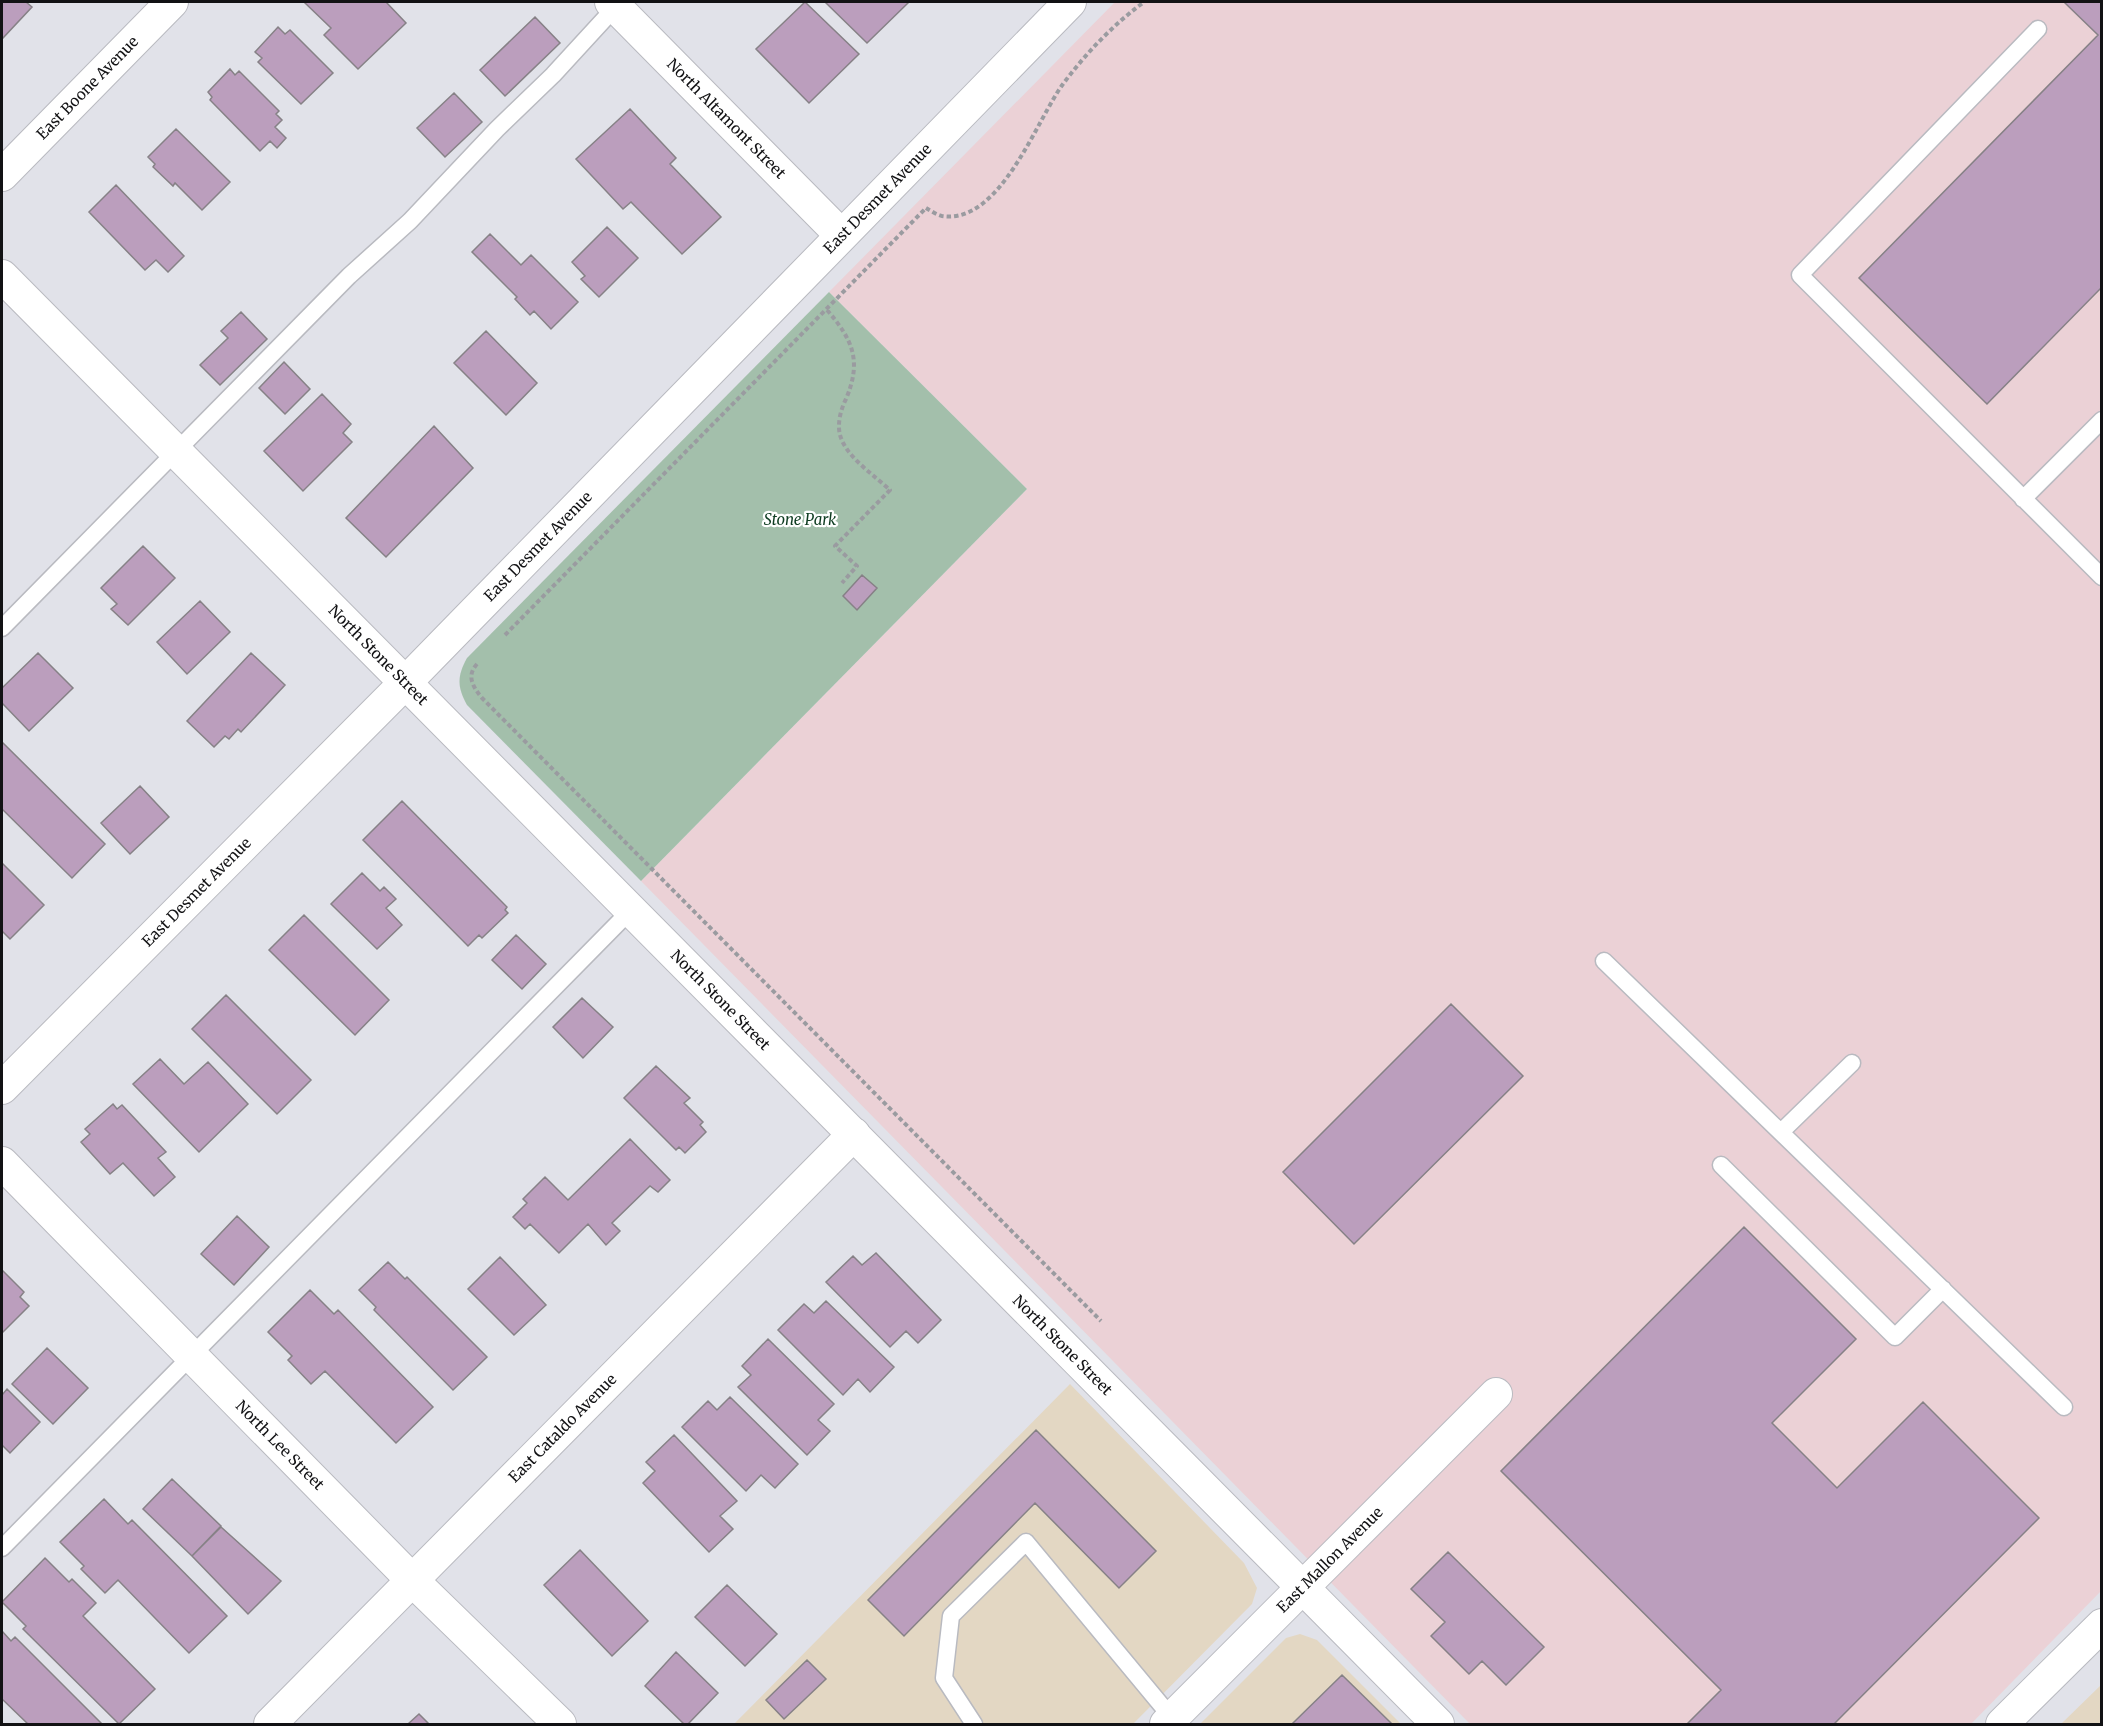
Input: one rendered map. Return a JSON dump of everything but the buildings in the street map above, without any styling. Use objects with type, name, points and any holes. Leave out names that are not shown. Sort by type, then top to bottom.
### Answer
[{"type":"street","name":"East Boone Avenue","points":[[2,175],[172,2]]},
{"type":"street","name":"East Desmet Avenue","points":[[2,1088],[404,684],[840,234],[1070,2]]},
{"type":"street","name":"North Altamont Street","points":[[615,3],[840,234]]},
{"type":"street","name":"North Stone Street","points":[[2,276],[1438,1725]]},
{"type":"street","name":"East Cataldo Avenue","points":[[270,1725],[854,1134]]},
{"type":"street","name":"North Lee Street","points":[[2,1163],[413,1581],[560,1725]]},
{"type":"street","name":"East Mallon Avenue","points":[[1169,1721],[1496,1394]]},
{"type":"street","points":[[2001,1725],[2102,1625]]},
{"type":"lane","points":[[2,628],[349,276],[418,214],[497,129],[553,75],[615,3]]},
{"type":"lane","points":[[2038,29],[1800,275],[2102,577]]},
{"type":"lane","points":[[2024,498],[2102,420]]},
{"type":"lane","points":[[2,1548],[190,1354],[631,910]]},
{"type":"lane","points":[[1604,961],[2064,1407]]},
{"type":"lane","points":[[1781,1132],[1852,1063]]},
{"type":"lane","points":[[1721,1165],[1895,1337],[1943,1289]]},
{"type":"lane","points":[[974,1725],[944,1678],[951,1616],[1026,1542],[1169,1721]]},
{"type":"path","points":[[896,177],[926,208],[943,216],[972,212],[995,195],[1063,85],[1091,50],[1144,2]]},
{"type":"path","points":[[504,636],[926,208]]},
{"type":"path","points":[[827,310],[841,326],[851,344],[855,366],[852,384],[840,411],[840,435],[848,450],[890,490],[834,546],[857,566],[842,583]]},
{"type":"path","points":[[479,662],[472,669],[471,679],[482,698],[1101,1321]]},
{"type":"shaded area","points":[[1115,2],[2101,2],[2101,1591],[1971,1724],[1470,1724],[641,881],[1027,489],[829,292]]},
{"type":"shaded area","points":[[1070,1384],[1244,1563],[1257,1588],[1252,1604],[1133,1724],[734,1724]]},
{"type":"shaded area","points":[[1300,1634],[1317,1640],[1401,1724],[1200,1724],[1286,1638]]},
{"type":"shaded area","points":[[2101,1685],[2101,1724],[2061,1724]]},
{"type":"green space","name":"Stone Park","points":[[829,292],[1027,489],[641,881],[467,705],[461,693],[461,670],[467,658]]}]
